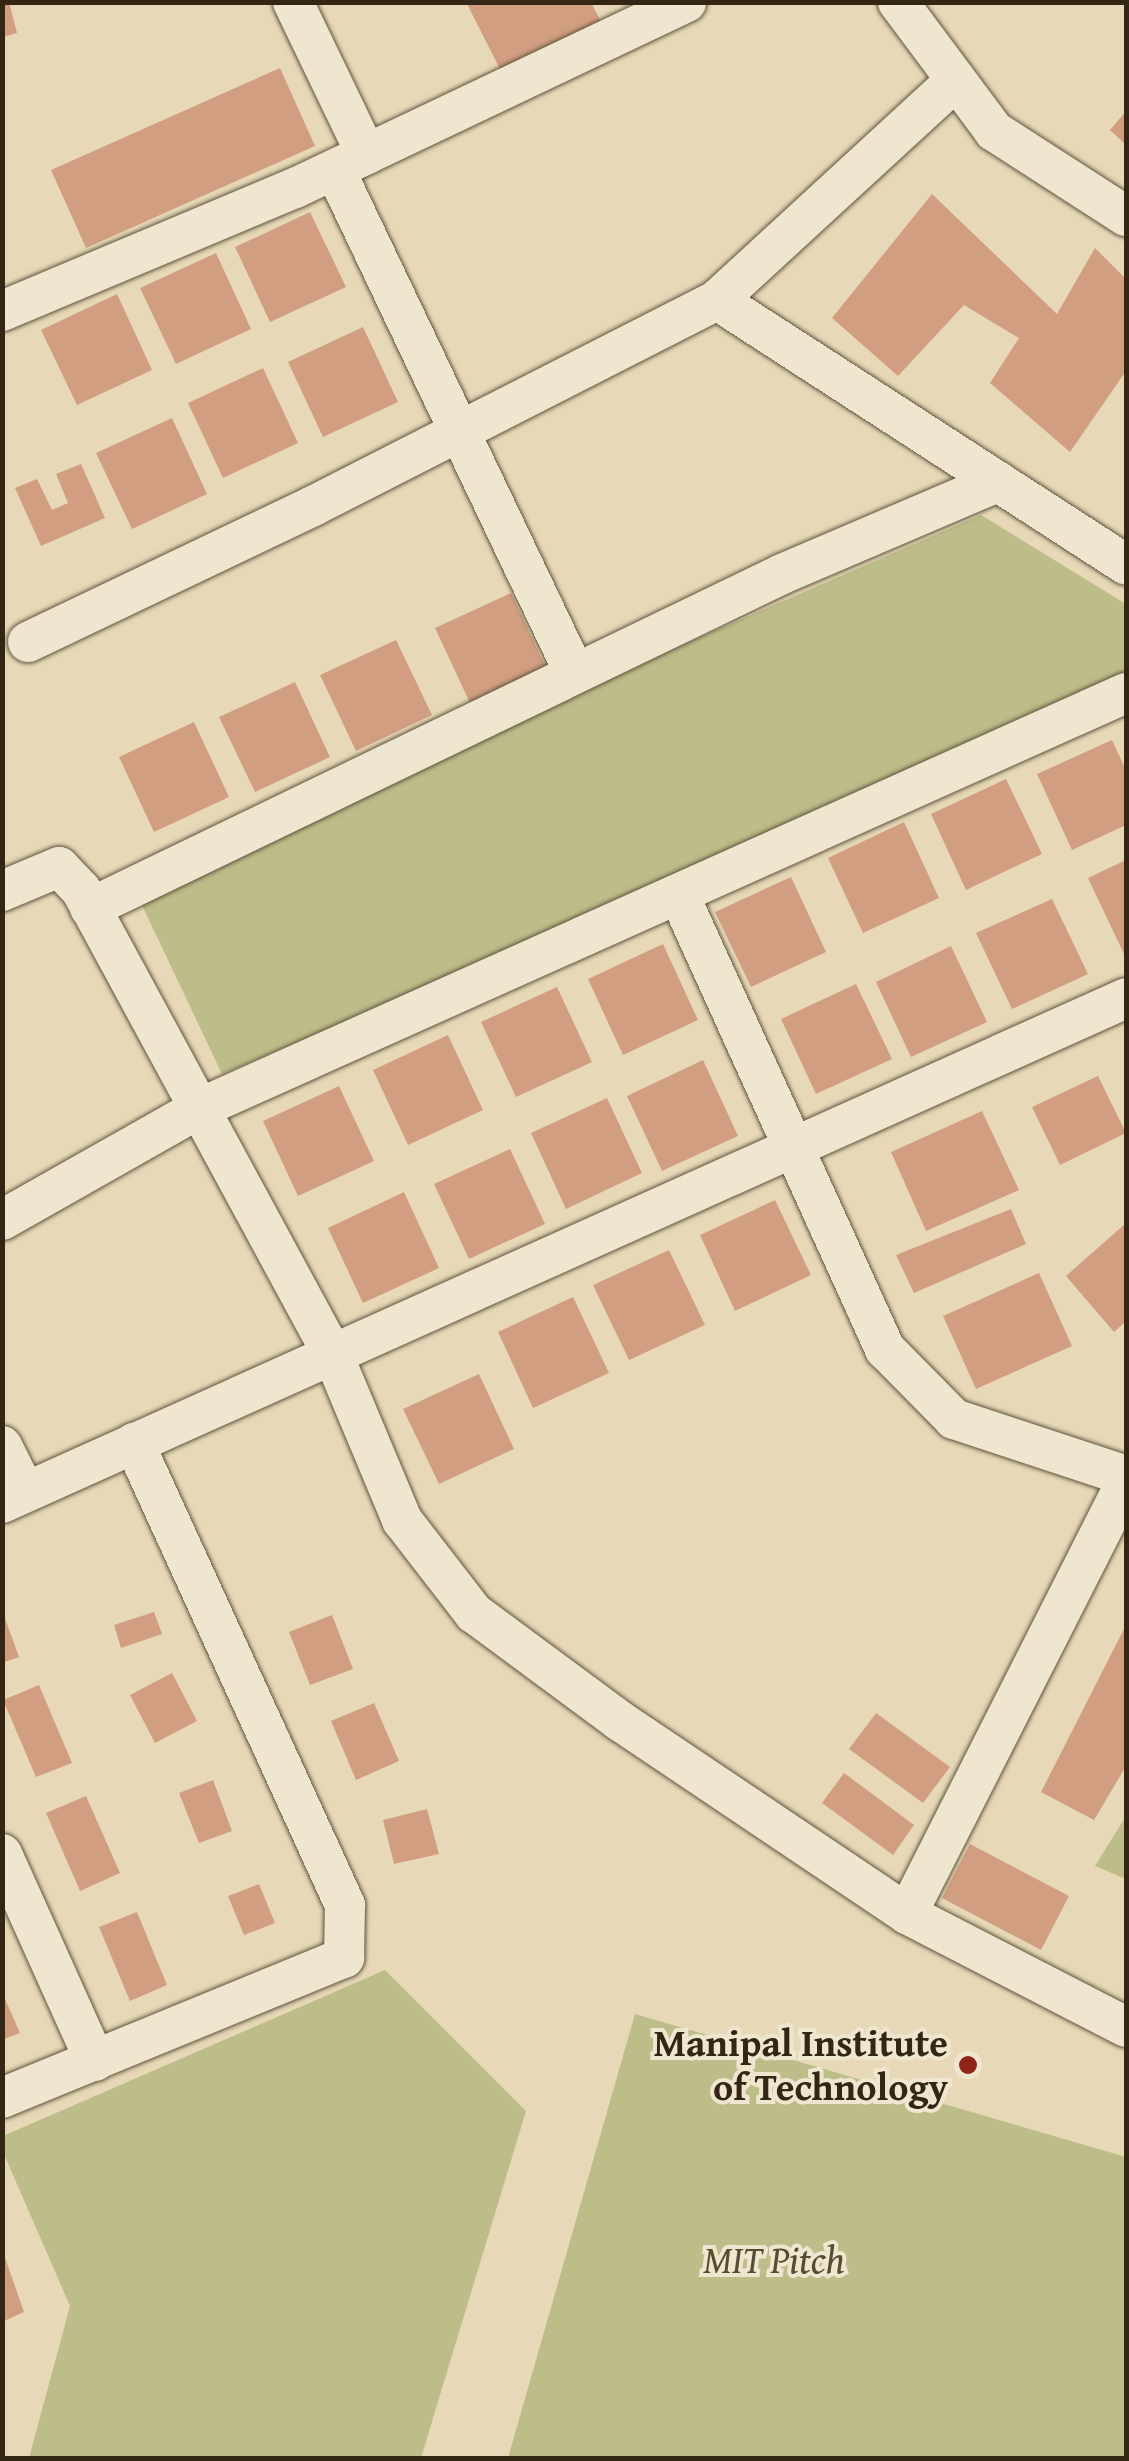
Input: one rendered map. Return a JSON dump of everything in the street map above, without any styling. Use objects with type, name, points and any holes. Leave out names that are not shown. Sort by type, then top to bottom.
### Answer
[{"type":"street","points":[[293,2],[350,162],[458,432],[574,672]]},
{"type":"street","points":[[2,312],[350,162],[686,2]]},
{"type":"street","points":[[898,2],[994,131],[1126,216]]},
{"type":"street","points":[[28,642],[718,300],[954,82]]},
{"type":"street","points":[[718,300],[1126,565]]},
{"type":"street","points":[[90,908],[574,672],[998,482]]},
{"type":"street","points":[[2,1220],[198,1108],[1126,693]]},
{"type":"street","points":[[2,891],[60,867],[90,908],[333,1355],[402,1520],[474,1613],[620,1722],[907,1914],[1126,2027]]},
{"type":"street","points":[[679,895],[885,1349],[954,1419],[1126,1479],[907,1914]]},
{"type":"street","points":[[2,1446],[14,1498],[1126,998]]},
{"type":"street","points":[[2,2098],[344,1958],[345,1905],[134,1443]]},
{"type":"street","points":[[2,1854],[95,2061]]},
{"type":"green space","points":[[981,515],[1126,604],[1126,672],[585,920],[222,1074],[139,899],[496,726]]},
{"type":"green space","points":[[1126,1816],[1126,1879],[1095,1866]]},
{"type":"green space","points":[[385,1970],[526,2111],[421,2458],[29,2458],[70,2306],[3,2152],[3,2136]]},
{"type":"green space","name":"MIT Pitch","points":[[635,2014],[1126,2157],[1126,2458],[508,2458]]},
{"type":"building","points":[[3,2],[9,2],[17,33],[3,37]]},
{"type":"building","points":[[466,2],[591,2],[605,30],[506,81]]},
{"type":"building","points":[[280,68],[315,146],[86,248],[51,170]]},
{"type":"building","points":[[1126,111],[1126,145],[1110,130]]},
{"type":"building","points":[[932,194],[1057,314],[1095,248],[1126,279],[1126,371],[1070,452],[990,383],[1019,338],[964,305],[898,376],[832,318]]},
{"type":"building","points":[[310,212],[346,287],[270,322],[235,247]]},
{"type":"building","points":[[216,253],[251,329],[176,364],[140,288]]},
{"type":"building","points":[[117,294],[152,370],[77,405],[41,330]]},
{"type":"building","points":[[363,327],[398,402],[323,437],[288,362]]},
{"type":"building","points":[[263,368],[298,443],[223,478],[188,403]]},
{"type":"building","points":[[172,418],[207,494],[132,529],[96,453]]},
{"type":"building","points":[[81,464],[105,518],[41,546],[15,488],[37,479],[52,510],[68,503],[56,474]]},
{"type":"building","points":[[511,593],[546,668],[470,703],[435,628]]},
{"type":"building","points":[[396,640],[432,715],[356,751],[320,675]]},
{"type":"building","points":[[295,682],[330,757],[255,792],[219,717]]},
{"type":"building","points":[[194,722],[229,797],[154,832],[119,757]]},
{"type":"building","points":[[1112,740],[1126,770],[1126,825],[1072,850],[1037,774]]},
{"type":"building","points":[[1006,779],[1042,854],[966,890],[931,814]]},
{"type":"building","points":[[904,822],[939,898],[863,933],[828,858]]},
{"type":"building","points":[[1126,860],[1126,952],[1124,954],[1088,878]]},
{"type":"building","points":[[791,877],[826,952],[751,987],[715,912]]},
{"type":"building","points":[[1052,899],[1088,974],[1012,1009],[976,933]]},
{"type":"building","points":[[663,944],[698,1020],[623,1055],[588,979]]},
{"type":"building","points":[[951,946],[987,1022],[911,1057],[876,982]]},
{"type":"building","points":[[856,984],[892,1059],[816,1094],[781,1019]]},
{"type":"building","points":[[557,987],[592,1062],[516,1097],[481,1022]]},
{"type":"building","points":[[448,1035],[483,1110],[408,1145],[373,1070]]},
{"type":"building","points":[[703,1060],[738,1136],[662,1171],[627,1096]]},
{"type":"building","points":[[1098,1076],[1126,1133],[1060,1165],[1032,1107]]},
{"type":"building","points":[[339,1086],[374,1161],[298,1196],[263,1121]]},
{"type":"building","points":[[607,1098],[642,1173],[566,1209],[531,1133]]},
{"type":"building","points":[[982,1111],[1019,1190],[926,1231],[891,1152]]},
{"type":"building","points":[[510,1149],[545,1224],[469,1259],[434,1184]]},
{"type":"building","points":[[404,1192],[439,1268],[363,1303],[328,1228]]},
{"type":"building","points":[[775,1200],[811,1275],[735,1311],[700,1235]]},
{"type":"building","points":[[1011,1209],[1026,1244],[914,1293],[896,1255]]},
{"type":"building","points":[[1126,1223],[1126,1321],[1114,1332],[1066,1276]]},
{"type":"building","points":[[669,1250],[705,1325],[629,1360],[593,1285]]},
{"type":"building","points":[[1039,1273],[1072,1346],[976,1389],[943,1316]]},
{"type":"building","points":[[573,1297],[609,1373],[533,1408],[498,1332]]},
{"type":"building","points":[[479,1374],[514,1449],[439,1484],[403,1409]]},
{"type":"building","points":[[2,1610],[19,1657],[2,1663]]},
{"type":"building","points":[[154,1612],[162,1634],[121,1648],[114,1625]]},
{"type":"building","points":[[332,1615],[353,1669],[310,1685],[289,1632]]},
{"type":"building","points":[[1126,1625],[1126,1766],[1094,1820],[1041,1792]]},
{"type":"building","points":[[172,1673],[197,1721],[155,1743],[130,1695]]},
{"type":"building","points":[[39,1685],[72,1763],[36,1777],[3,1700]]},
{"type":"building","points":[[374,1703],[399,1761],[356,1780],[331,1721]]},
{"type":"building","points":[[876,1713],[950,1767],[923,1803],[849,1749]]},
{"type":"building","points":[[844,1773],[914,1825],[893,1855],[822,1803]]},
{"type":"building","points":[[213,1780],[232,1831],[199,1843],[179,1793]]},
{"type":"building","points":[[86,1796],[120,1873],[80,1891],[46,1813]]},
{"type":"building","points":[[427,1809],[439,1854],[394,1864],[383,1820]]},
{"type":"building","points":[[970,1844],[1069,1896],[1041,1950],[942,1898]]},
{"type":"building","points":[[259,1884],[275,1923],[244,1935],[228,1896]]},
{"type":"building","points":[[137,1912],[167,1985],[130,2001],[99,1927]]},
{"type":"building","points":[[2,1992],[20,2033],[2,2040]]},
{"type":"building","points":[[2,2249],[24,2312],[2,2322]]},
{"type":"place","name":"Manipal Institute of Technology","points":[[968,2065]]}]
